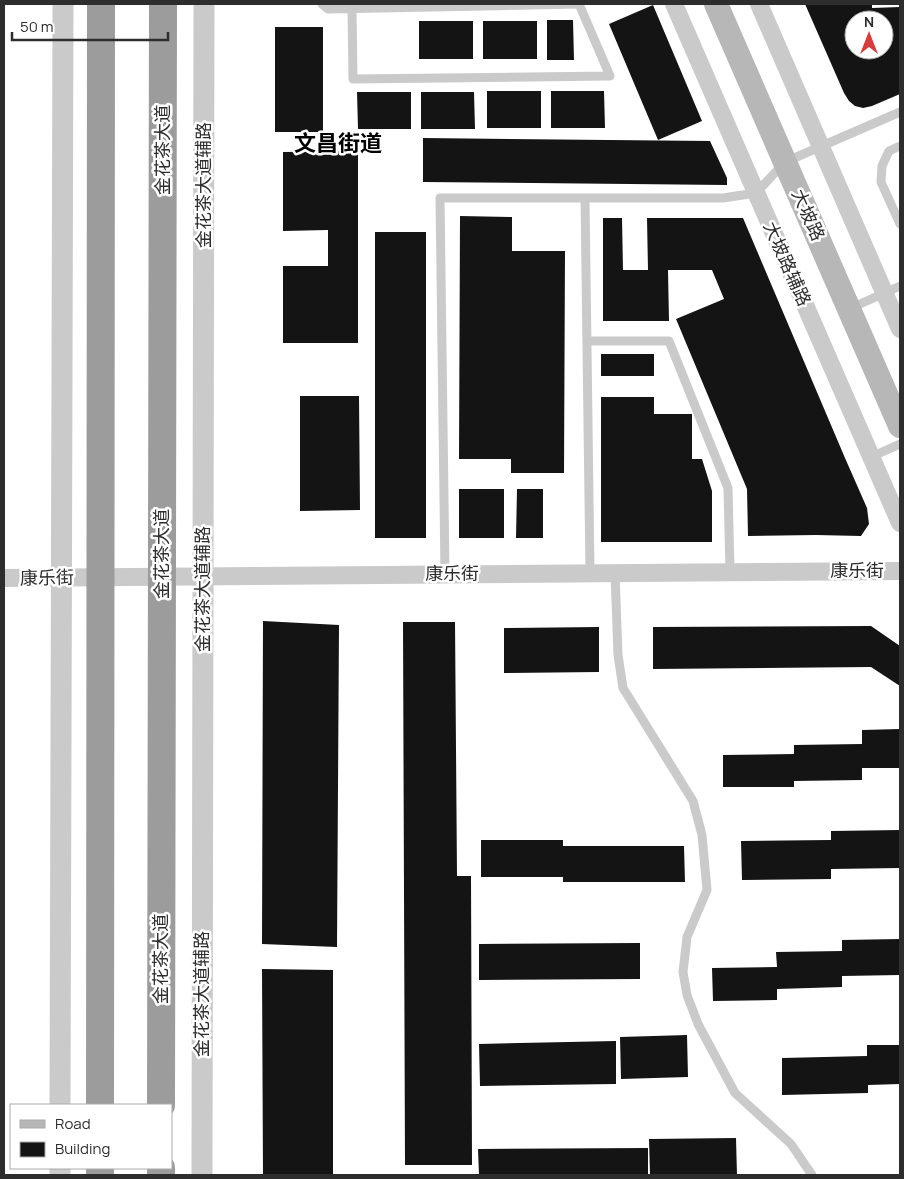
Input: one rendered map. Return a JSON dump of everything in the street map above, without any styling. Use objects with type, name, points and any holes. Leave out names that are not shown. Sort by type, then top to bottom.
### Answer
[{"type":"highway","points":[[100,1104],[101,4]]},
{"type":"highway","name":"金花茶大道","points":[[161,1104],[163,4]]},
{"type":"main road","name":"大坡路","points":[[716,4],[900,426]]},
{"type":"street","points":[[60,1104],[63,4]]},
{"type":"street","name":"金花茶大道辅路","points":[[202,1175],[204,4]]},
{"type":"street","name":"大坡路辅路","points":[[674,4],[900,523]]},
{"type":"street","points":[[759,4],[821,147],[892,290],[900,329]]},
{"type":"street","name":"康乐街","points":[[4,578],[900,571]]},
{"type":"lane","points":[[322,4],[328,9],[579,4],[610,76],[353,79],[352,9]]},
{"type":"lane","points":[[445,574],[440,198],[723,198],[756,193],[786,162],[900,112]]},
{"type":"lane","points":[[900,146],[889,152],[882,166],[882,182],[900,224]]},
{"type":"lane","points":[[585,198],[590,573]]},
{"type":"lane","points":[[849,309],[892,290]]},
{"type":"lane","points":[[587,341],[669,341],[728,488],[730,572]]},
{"type":"lane","points":[[871,457],[900,444]]},
{"type":"lane","points":[[615,573],[618,655],[623,688],[693,800],[702,835],[706,890],[686,937],[683,972],[686,995],[698,1024],[734,1093],[791,1144],[812,1175]]},
{"type":"building","points":[[805,4],[872,4],[872,8],[900,7],[900,94],[863,108],[855,106],[849,101]]},
{"type":"building","points":[[653,5],[702,121],[658,140],[609,24]]},
{"type":"building","points":[[547,20],[573,20],[574,60],[547,60]]},
{"type":"building","points":[[419,21],[473,21],[473,59],[419,59]]},
{"type":"building","points":[[483,21],[537,21],[537,59],[483,59]]},
{"type":"building","points":[[275,27],[323,27],[323,132],[275,132]]},
{"type":"building","points":[[487,91],[541,91],[541,128],[487,128]]},
{"type":"building","points":[[551,91],[604,91],[605,128],[551,128]]},
{"type":"building","points":[[357,92],[411,92],[411,129],[358,129]]},
{"type":"building","points":[[421,92],[474,92],[475,129],[421,129]]},
{"type":"building","points":[[423,138],[710,141],[727,178],[727,185],[423,182]]},
{"type":"building","points":[[358,151],[358,343],[283,343],[283,266],[328,266],[328,230],[283,231],[283,152]]},
{"type":"building","points":[[460,216],[512,217],[512,251],[565,251],[564,473],[511,473],[511,459],[459,459]]},
{"type":"building","points":[[603,218],[622,218],[623,270],[648,270],[647,218],[743,218],[867,508],[869,524],[861,536],[748,536],[747,489],[676,319],[724,299],[712,270],[668,270],[669,321],[603,321]]},
{"type":"building","points":[[375,232],[426,232],[426,538],[375,538]]},
{"type":"building","points":[[601,354],[654,354],[654,376],[601,376]]},
{"type":"building","points":[[300,396],[359,396],[360,510],[300,511]]},
{"type":"building","points":[[601,397],[654,397],[654,414],[692,414],[692,459],[702,459],[712,491],[712,542],[601,542]]},
{"type":"building","points":[[459,489],[504,489],[504,538],[459,538]]},
{"type":"building","points":[[517,489],[543,489],[543,538],[516,538]]},
{"type":"building","points":[[263,621],[339,625],[337,947],[262,944]]},
{"type":"building","points":[[403,622],[455,622],[457,876],[471,876],[472,1165],[405,1165]]},
{"type":"building","points":[[871,626],[900,646],[900,686],[871,667],[653,669],[653,627]]},
{"type":"building","points":[[599,627],[599,672],[504,673],[504,628]]},
{"type":"building","points":[[900,729],[900,768],[862,768],[862,780],[794,781],[794,787],[723,787],[723,755],[794,754],[794,745],[862,744],[862,730]]},
{"type":"building","points":[[900,830],[900,868],[831,869],[831,879],[742,880],[741,841],[831,840],[831,831]]},
{"type":"building","points":[[481,840],[563,840],[563,846],[684,846],[685,882],[563,882],[563,877],[481,877]]},
{"type":"building","points":[[900,939],[900,975],[842,976],[842,987],[777,989],[777,1000],[713,1001],[712,968],[777,967],[776,952],[842,951],[842,940]]},
{"type":"building","points":[[640,943],[640,979],[479,980],[479,944]]},
{"type":"building","points":[[262,969],[333,970],[333,1175],[263,1175]]},
{"type":"building","points":[[687,1035],[688,1077],[621,1079],[620,1037]]},
{"type":"building","points":[[616,1041],[616,1084],[480,1086],[479,1044]]},
{"type":"building","points":[[867,1045],[900,1045],[900,1084],[868,1085],[868,1093],[782,1095],[782,1058],[867,1056]]},
{"type":"building","points":[[736,1138],[737,1175],[650,1175],[649,1139]]},
{"type":"building","points":[[648,1148],[648,1175],[479,1175],[478,1149]]},
{"type":"district","name":"文昌街道","points":[[338,143]]}]
